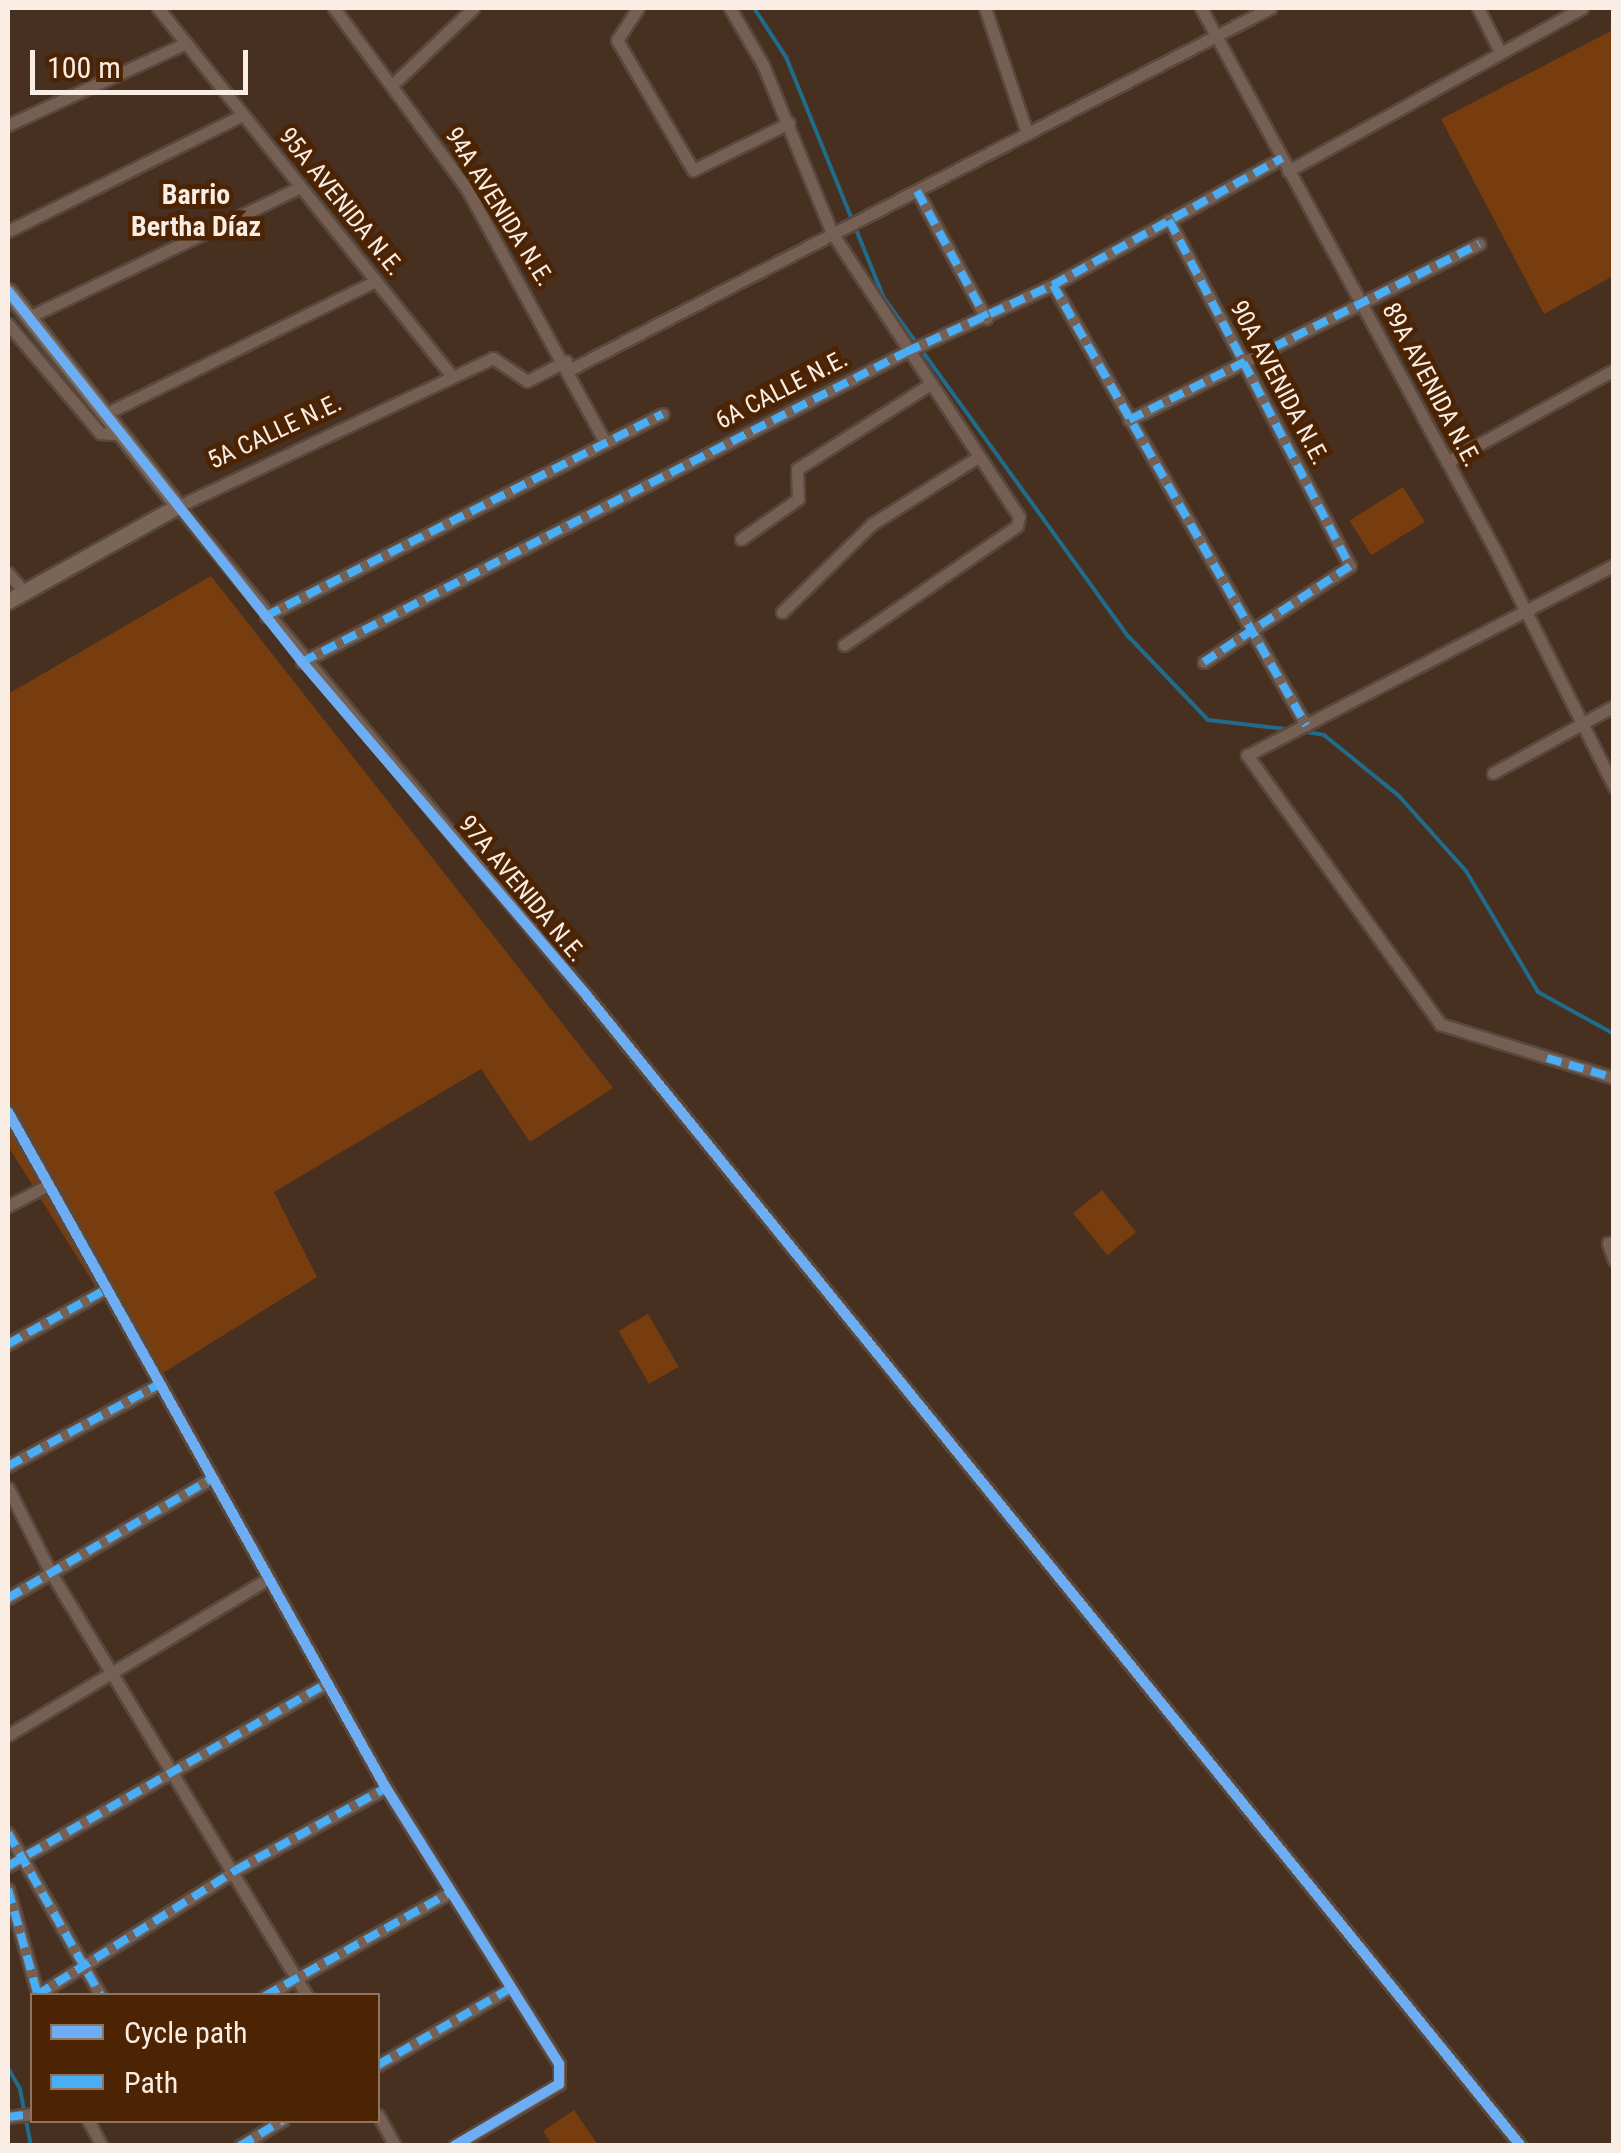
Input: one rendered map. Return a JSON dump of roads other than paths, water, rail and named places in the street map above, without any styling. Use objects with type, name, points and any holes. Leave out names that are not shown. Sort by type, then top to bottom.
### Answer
[{"type":"street","name":"95A AVENIDA N.E.","points":[[158,8],[452,376]]},
{"type":"street","name":"94A AVENIDA N.E.","points":[[334,8],[467,190],[568,365],[605,442]]},
{"type":"street","points":[[392,85],[472,8]]},
{"type":"street","points":[[638,8],[619,29],[618,40],[693,170],[788,123]]},
{"type":"street","points":[[730,8],[788,123],[832,233],[1019,525],[844,645]]},
{"type":"street","points":[[986,8],[1027,133]]},
{"type":"street","name":"89A AVENIDA N.E.","points":[[1201,8],[1526,611],[1614,786]]},
{"type":"street","points":[[568,365],[918,192],[1270,8]]},
{"type":"street","points":[[1478,8],[1500,52]]},
{"type":"street","points":[[1288,170],[1582,8]]},
{"type":"street","points":[[8,126],[186,43]]},
{"type":"street","points":[[8,230],[243,115]]},
{"type":"street","name":"6A CALLE N.E.","points":[[302,662],[906,352],[1053,285],[1282,158]]},
{"type":"street","points":[[29,317],[300,187]]},
{"type":"street","points":[[918,192],[986,318]]},
{"type":"street","name":"90A AVENIDA N.E.","points":[[1169,220],[1350,566],[1252,634]]},
{"type":"street","points":[[1130,420],[1359,300],[1479,244]]},
{"type":"street","points":[[105,414],[375,280]]},
{"type":"street","points":[[1053,285],[1306,726]]},
{"type":"street","name":"97A AVENIDA N.E.","points":[[8,291],[302,662],[587,996],[1005,1516],[1521,2146]]},
{"type":"street","points":[[8,324],[100,433],[121,435]]},
{"type":"street","name":"5A CALLE N.E.","points":[[8,601],[178,506],[452,376],[498,358],[527,381],[568,365]]},
{"type":"street","points":[[1446,462],[1614,370]]},
{"type":"street","points":[[741,538],[798,499],[797,468],[929,386]]},
{"type":"street","points":[[266,616],[662,414]]},
{"type":"street","points":[[782,612],[836,564],[850,541],[978,456]]},
{"type":"street","points":[[1614,565],[1247,755],[1440,1024],[1614,1078]]},
{"type":"street","points":[[8,573],[24,592]]},
{"type":"street","points":[[1204,662],[1252,634]]},
{"type":"street","points":[[1493,772],[1614,706]]},
{"type":"street","points":[[8,1112],[266,1580],[386,1788],[563,2076],[454,2146]]},
{"type":"street","points":[[8,1206],[48,1185]]},
{"type":"street","points":[[1614,1242],[1608,1244],[1614,1260]]},
{"type":"street","points":[[8,1344],[105,1290]]},
{"type":"street","points":[[8,1466],[156,1386]]},
{"type":"street","points":[[8,1598],[209,1480]]},
{"type":"street","points":[[8,1488],[51,1574],[236,1870],[305,1993]]},
{"type":"street","points":[[8,1734],[266,1580]]},
{"type":"street","points":[[8,1866],[327,1683]]},
{"type":"street","points":[[40,1993],[236,1870],[386,1788]]},
{"type":"street","points":[[8,1833],[99,1993]]},
{"type":"street","points":[[8,1890],[36,1993]]},
{"type":"street","points":[[270,1993],[450,1892]]},
{"type":"street","points":[[380,2064],[509,1988]]},
{"type":"street","points":[[380,2119],[395,2146]]},
{"type":"street","points":[[90,2123],[102,2146]]},
{"type":"street","points":[[240,2146],[278,2123]]},
{"type":"waterway","points":[[754,8],[786,57],[884,298],[1128,636],[1208,720],[1286,729]]},
{"type":"waterway","points":[[1300,731],[1324,735],[1399,796],[1466,871],[1538,992],[1614,1034]]},
{"type":"waterway","points":[[8,2068],[20,2089],[31,2146]]},
{"type":"district","name":"Barrio Bertha Díaz","points":[[196,211]]}]
